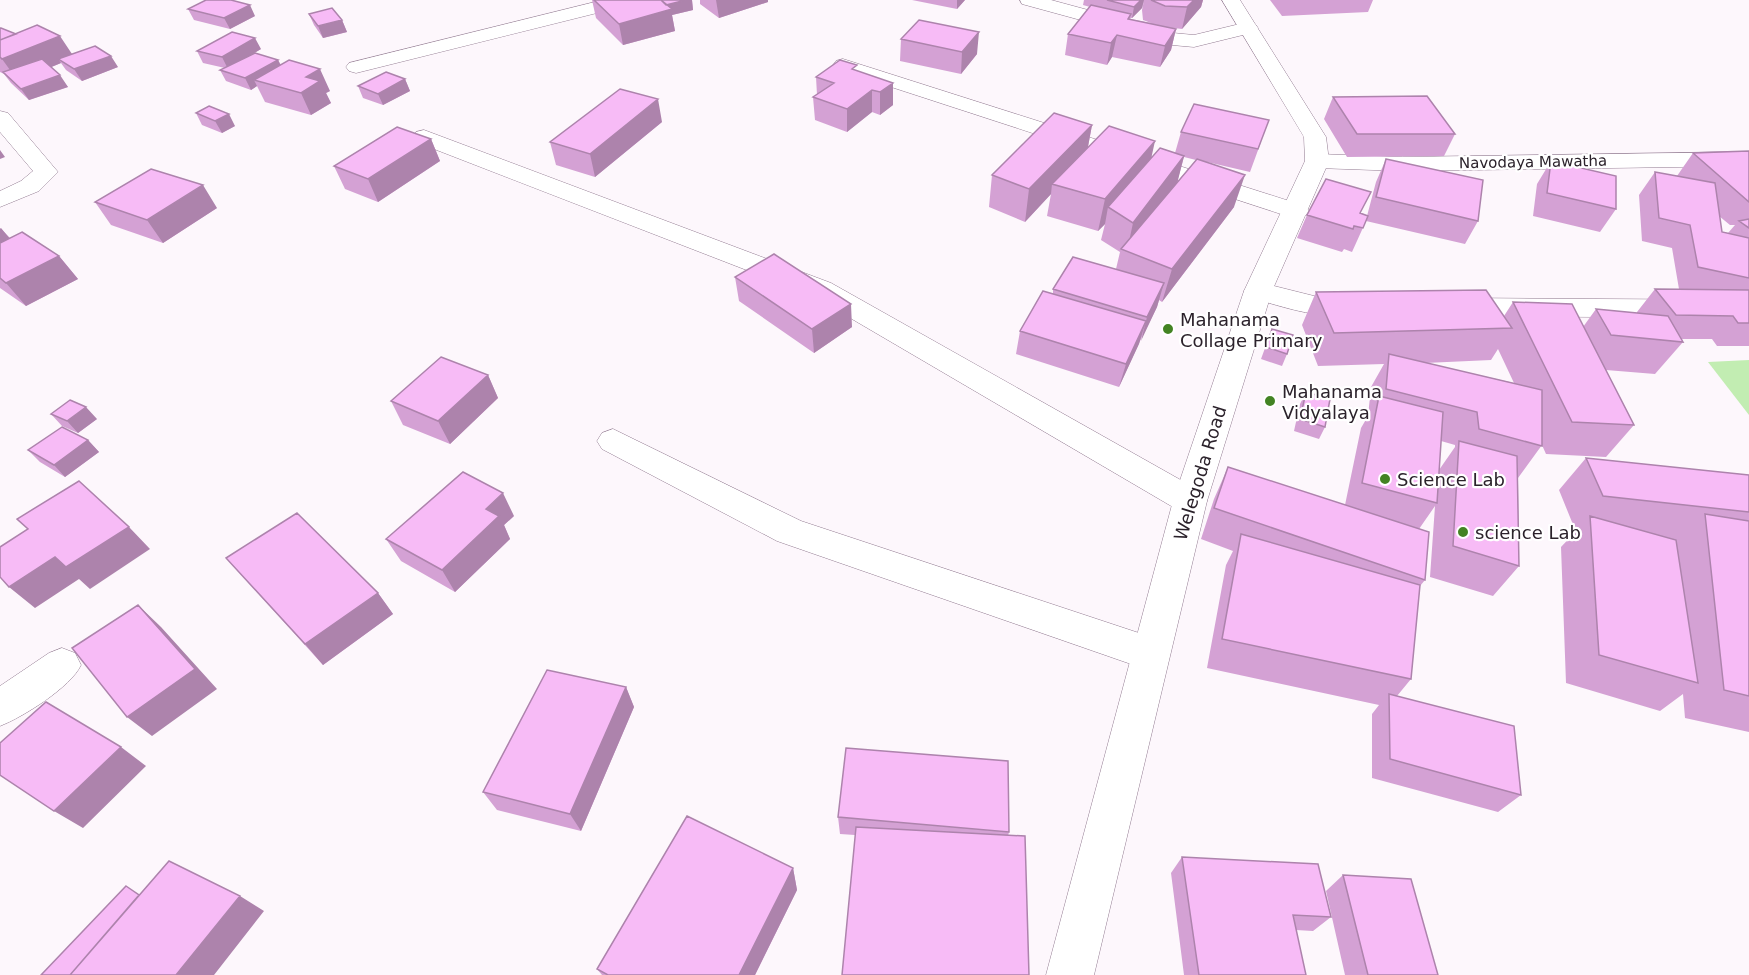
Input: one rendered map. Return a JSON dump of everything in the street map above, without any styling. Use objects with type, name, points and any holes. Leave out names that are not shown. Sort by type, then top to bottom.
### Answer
[{"type":"street","points":[[356,67],[626,0]]},
{"type":"street","points":[[1029,0],[1172,39],[1194,41],[1248,28]]},
{"type":"street","points":[[1231,0],[1315,137],[1317,160]]},
{"type":"street","points":[[843,65],[1296,211]]},
{"type":"street","points":[[0,118],[46,172],[30,186],[0,200]]},
{"type":"street","points":[[424,137],[821,289],[1190,501]]},
{"type":"street","name":"Navodaya Mawatha","points":[[1317,160],[1402,164],[1749,159]]},
{"type":"street","name":"Welegoda Road","points":[[1070,975],[1190,501],[1258,291],[1317,160]]},
{"type":"street","points":[[1258,291],[1318,306],[1378,306]]},
{"type":"street","points":[[1426,307],[1749,309]]},
{"type":"street","points":[[613,441],[789,531],[1151,654]]},
{"type":"street","points":[[0,708],[62,665]]},
{"type":"green space","points":[[1749,360],[1749,415],[1708,362]]},
{"type":"building","points":[[206,0],[231,0],[250,5],[224,18],[188,9]]},
{"type":"building","points":[[594,0],[661,0],[672,9],[619,24]]},
{"type":"building","points":[[661,0],[686,0],[666,5]]},
{"type":"building","points":[[1107,0],[1141,0],[1134,7]]},
{"type":"building","points":[[1151,0],[1194,0],[1187,7],[1165,6]]},
{"type":"building","points":[[1091,5],[1131,14],[1128,19],[1176,29],[1165,46],[1117,35],[1111,43],[1068,34]]},
{"type":"building","points":[[332,8],[342,20],[318,26],[309,14]]},
{"type":"building","points":[[919,20],[979,32],[962,52],[901,39]]},
{"type":"building","points":[[37,25],[60,36],[2,59],[0,57],[0,40]]},
{"type":"building","points":[[1,28],[16,34],[0,40]]},
{"type":"building","points":[[232,32],[255,38],[222,57],[197,51]]},
{"type":"building","points":[[95,46],[111,56],[74,69],[58,59]]},
{"type":"building","points":[[255,53],[278,60],[245,78],[220,70]]},
{"type":"building","points":[[42,59],[60,75],[21,89],[3,72]]},
{"type":"building","points":[[289,60],[320,69],[306,77],[320,81],[301,93],[254,80]]},
{"type":"building","points":[[840,60],[857,65],[852,69],[893,83],[880,92],[872,90],[847,109],[813,97],[834,83],[816,77]]},
{"type":"building","points":[[386,72],[405,79],[378,94],[358,86]]},
{"type":"building","points":[[620,89],[658,99],[590,154],[550,142]]},
{"type":"building","points":[[1427,96],[1455,134],[1357,134],[1333,97]]},
{"type":"building","points":[[1194,104],[1269,120],[1258,149],[1181,132]]},
{"type":"building","points":[[209,106],[229,114],[215,121],[196,113]]},
{"type":"building","points":[[1054,113],[1092,125],[1029,189],[992,175]]},
{"type":"building","points":[[1109,126],[1155,141],[1105,199],[1052,184]]},
{"type":"building","points":[[397,127],[431,139],[368,179],[334,166]]},
{"type":"building","points":[[1160,148],[1184,156],[1133,223],[1108,207]]},
{"type":"building","points":[[1749,151],[1749,202],[1693,153]]},
{"type":"building","points":[[1197,159],[1245,175],[1172,269],[1121,249]]},
{"type":"building","points":[[1386,159],[1483,180],[1478,221],[1376,197]]},
{"type":"building","points":[[1551,161],[1616,176],[1616,209],[1547,193]]},
{"type":"building","points":[[151,169],[203,185],[147,220],[95,202]]},
{"type":"building","points":[[1655,172],[1715,183],[1722,232],[1749,238],[1749,278],[1698,267],[1690,225],[1659,218]]},
{"type":"building","points":[[1326,179],[1371,192],[1360,213],[1368,216],[1363,228],[1354,226],[1353,229],[1307,215]]},
{"type":"building","points":[[1749,219],[1749,228],[1739,221]]},
{"type":"building","points":[[22,232],[59,256],[6,283],[0,278],[0,243]]},
{"type":"building","points":[[774,254],[851,304],[812,329],[735,277]]},
{"type":"building","points":[[1073,257],[1164,283],[1147,317],[1053,289]]},
{"type":"building","points":[[1655,289],[1749,290],[1749,323],[1738,323],[1733,316],[1676,315]]},
{"type":"building","points":[[1486,290],[1512,328],[1334,333],[1316,292]]},
{"type":"building","points":[[1043,291],[1146,321],[1126,364],[1020,331]]},
{"type":"building","points":[[1513,302],[1572,304],[1634,425],[1572,422]]},
{"type":"building","points":[[1596,309],[1668,316],[1683,342],[1611,335]]},
{"type":"building","points":[[1272,329],[1293,335],[1287,354],[1266,347]]},
{"type":"building","points":[[1389,354],[1542,390],[1542,446],[1479,429],[1477,412],[1386,389]]},
{"type":"building","points":[[441,357],[488,375],[438,421],[391,401]]},
{"type":"building","points":[[1306,392],[1330,399],[1325,427],[1300,419]]},
{"type":"building","points":[[1379,396],[1443,412],[1437,503],[1362,483]]},
{"type":"building","points":[[70,400],[86,407],[67,421],[51,414]]},
{"type":"building","points":[[62,427],[88,440],[54,465],[28,450]]},
{"type":"building","points":[[1459,441],[1517,456],[1519,566],[1453,546]]},
{"type":"building","points":[[1586,458],[1749,475],[1749,512],[1603,496]]},
{"type":"building","points":[[1228,467],[1429,532],[1425,580],[1214,508]]},
{"type":"building","points":[[463,472],[503,493],[486,509],[499,516],[442,570],[386,539]]},
{"type":"building","points":[[79,481],[129,527],[66,567],[55,557],[9,587],[0,577],[0,547],[28,529],[17,519]]},
{"type":"building","points":[[297,513],[378,593],[305,644],[226,558]]},
{"type":"building","points":[[1705,514],[1749,521],[1749,696],[1724,690]]},
{"type":"building","points":[[1590,516],[1676,540],[1698,683],[1599,655]]},
{"type":"building","points":[[1241,534],[1420,585],[1411,679],[1222,639]]},
{"type":"building","points":[[138,605],[195,669],[127,717],[72,648]]},
{"type":"building","points":[[547,670],[626,687],[570,814],[483,792]]},
{"type":"building","points":[[1389,694],[1514,726],[1521,795],[1390,759]]},
{"type":"building","points":[[46,702],[121,747],[54,811],[0,775],[0,743]]},
{"type":"building","points":[[846,748],[1008,761],[1009,832],[838,817]]},
{"type":"building","points":[[687,816],[793,868],[739,975],[608,975],[597,969]]},
{"type":"building","points":[[856,827],[1025,836],[1029,975],[842,975]]},
{"type":"building","points":[[1182,857],[1318,864],[1331,917],[1293,915],[1306,975],[1199,975]]},
{"type":"building","points":[[169,861],[240,896],[176,975],[70,975]]},
{"type":"building","points":[[1343,875],[1411,879],[1438,975],[1368,975]]},
{"type":"building","points":[[126,886],[139,895],[70,975],[41,975]]},
{"type":"place","name":"Mahanama Collage Primary","points":[[1168,329]]},
{"type":"place","name":"Mahanama Vidyalaya","points":[[1270,401]]},
{"type":"place","name":"Science Lab","points":[[1385,479]]},
{"type":"place","name":"science Lab","points":[[1463,532]]}]
